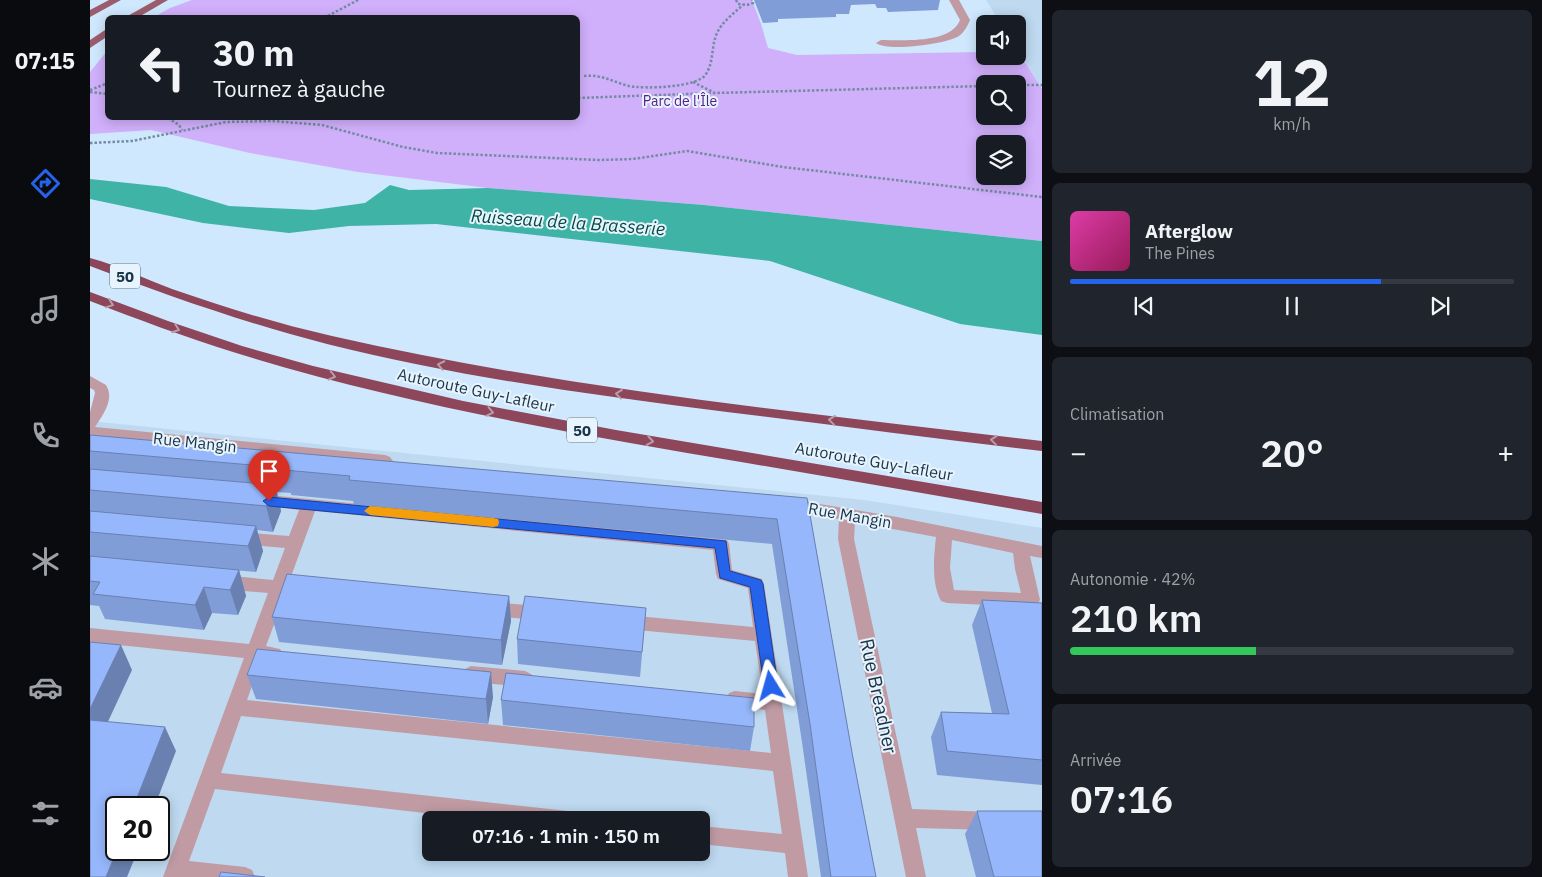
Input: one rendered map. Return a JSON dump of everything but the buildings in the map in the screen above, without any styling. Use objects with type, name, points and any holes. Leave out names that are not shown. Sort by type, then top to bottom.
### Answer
[{"type":"highway","name":"Autoroute Guy-Lafleur","points":[[90,262],[160,289],[258,321],[386,354],[508,378],[618,394],[1042,446]]},
{"type":"highway","name":"Autoroute Guy-Lafleur","points":[[90,296],[188,333],[276,361],[463,407],[597,432],[1042,508]]},
{"type":"main road","points":[[90,14],[116,0]]},
{"type":"main road","points":[[135,15],[163,0]]},
{"type":"main road","points":[[90,45],[105,33]]},
{"type":"street","points":[[881,44],[930,41],[957,34],[962,30],[966,20],[954,0]]},
{"type":"street","points":[[90,381],[101,388],[103,394],[100,407],[90,424]]},
{"type":"street","name":"Rue Mangin","points":[[90,432],[398,462]]},
{"type":"street","points":[[239,498],[721,544],[724,574],[756,584],[798,877]]},
{"type":"street","name":"Rue Mangin","points":[[776,502],[944,532],[1042,552]]},
{"type":"street","points":[[246,877],[174,873],[309,505]]},
{"type":"street","name":"Rue Breadner","points":[[847,514],[846,540],[916,877]]},
{"type":"street","points":[[944,532],[942,568],[947,596],[1031,600],[1023,569],[1021,548]]},
{"type":"street","points":[[226,537],[295,543]]},
{"type":"street","points":[[209,581],[318,592]]},
{"type":"street","points":[[476,607],[556,615]]},
{"type":"street","points":[[605,620],[763,635]]},
{"type":"street","points":[[90,635],[294,656]]},
{"type":"street","points":[[450,672],[538,680]]},
{"type":"street","points":[[714,698],[773,703]]},
{"type":"street","points":[[235,707],[782,763]]},
{"type":"street","points":[[208,780],[487,811]]},
{"type":"street","points":[[904,818],[1012,821]]},
{"type":"street","points":[[710,836],[794,845]]},
{"type":"path","points":[[330,15],[358,0]]},
{"type":"path","points":[[736,0],[736,3],[742,5],[751,4],[753,3],[752,0]]},
{"type":"path","points":[[584,76],[602,75],[629,86],[701,80],[707,72],[717,32],[742,5]]},
{"type":"path","points":[[693,82],[715,93]]},
{"type":"path","points":[[90,91],[105,84]]},
{"type":"path","points":[[1026,85],[1042,84]]},
{"type":"path","points":[[580,98],[976,86]]},
{"type":"path","points":[[90,91],[105,94]]},
{"type":"path","points":[[171,120],[179,125],[182,130]]},
{"type":"path","points":[[90,143],[132,141],[226,122],[273,121],[322,125],[403,147],[438,153],[599,160],[633,158],[686,151],[783,167],[1042,197]]},
{"type":"shaded area","points":[[986,0],[1042,0],[1042,89],[1026,63],[1026,15],[995,15]]},
{"type":"shaded area","points":[[90,421],[864,500],[1042,528],[1042,877],[90,877]]},
{"type":"green space","name":"Parc de l'Île","points":[[192,0],[752,0],[768,48],[797,55],[976,52],[976,65],[1026,64],[1042,89],[1042,241],[704,205],[488,188],[358,172],[250,153],[151,130],[90,134],[90,72],[105,53],[105,120],[580,120],[580,15],[158,15]]},
{"type":"water","name":"Ruisseau de la Brasserie","points":[[90,179],[166,187],[229,206],[314,210],[365,203],[390,185],[409,190],[488,188],[704,205],[1042,241],[1042,335],[960,324],[770,261],[436,224],[349,226],[289,233],[203,223],[90,199]]},
{"type":"slow traffic","points":[[370,511],[493,522]]},
{"type":"route","points":[[269,501],[721,544],[724,574],[756,584],[771,686]]}]
